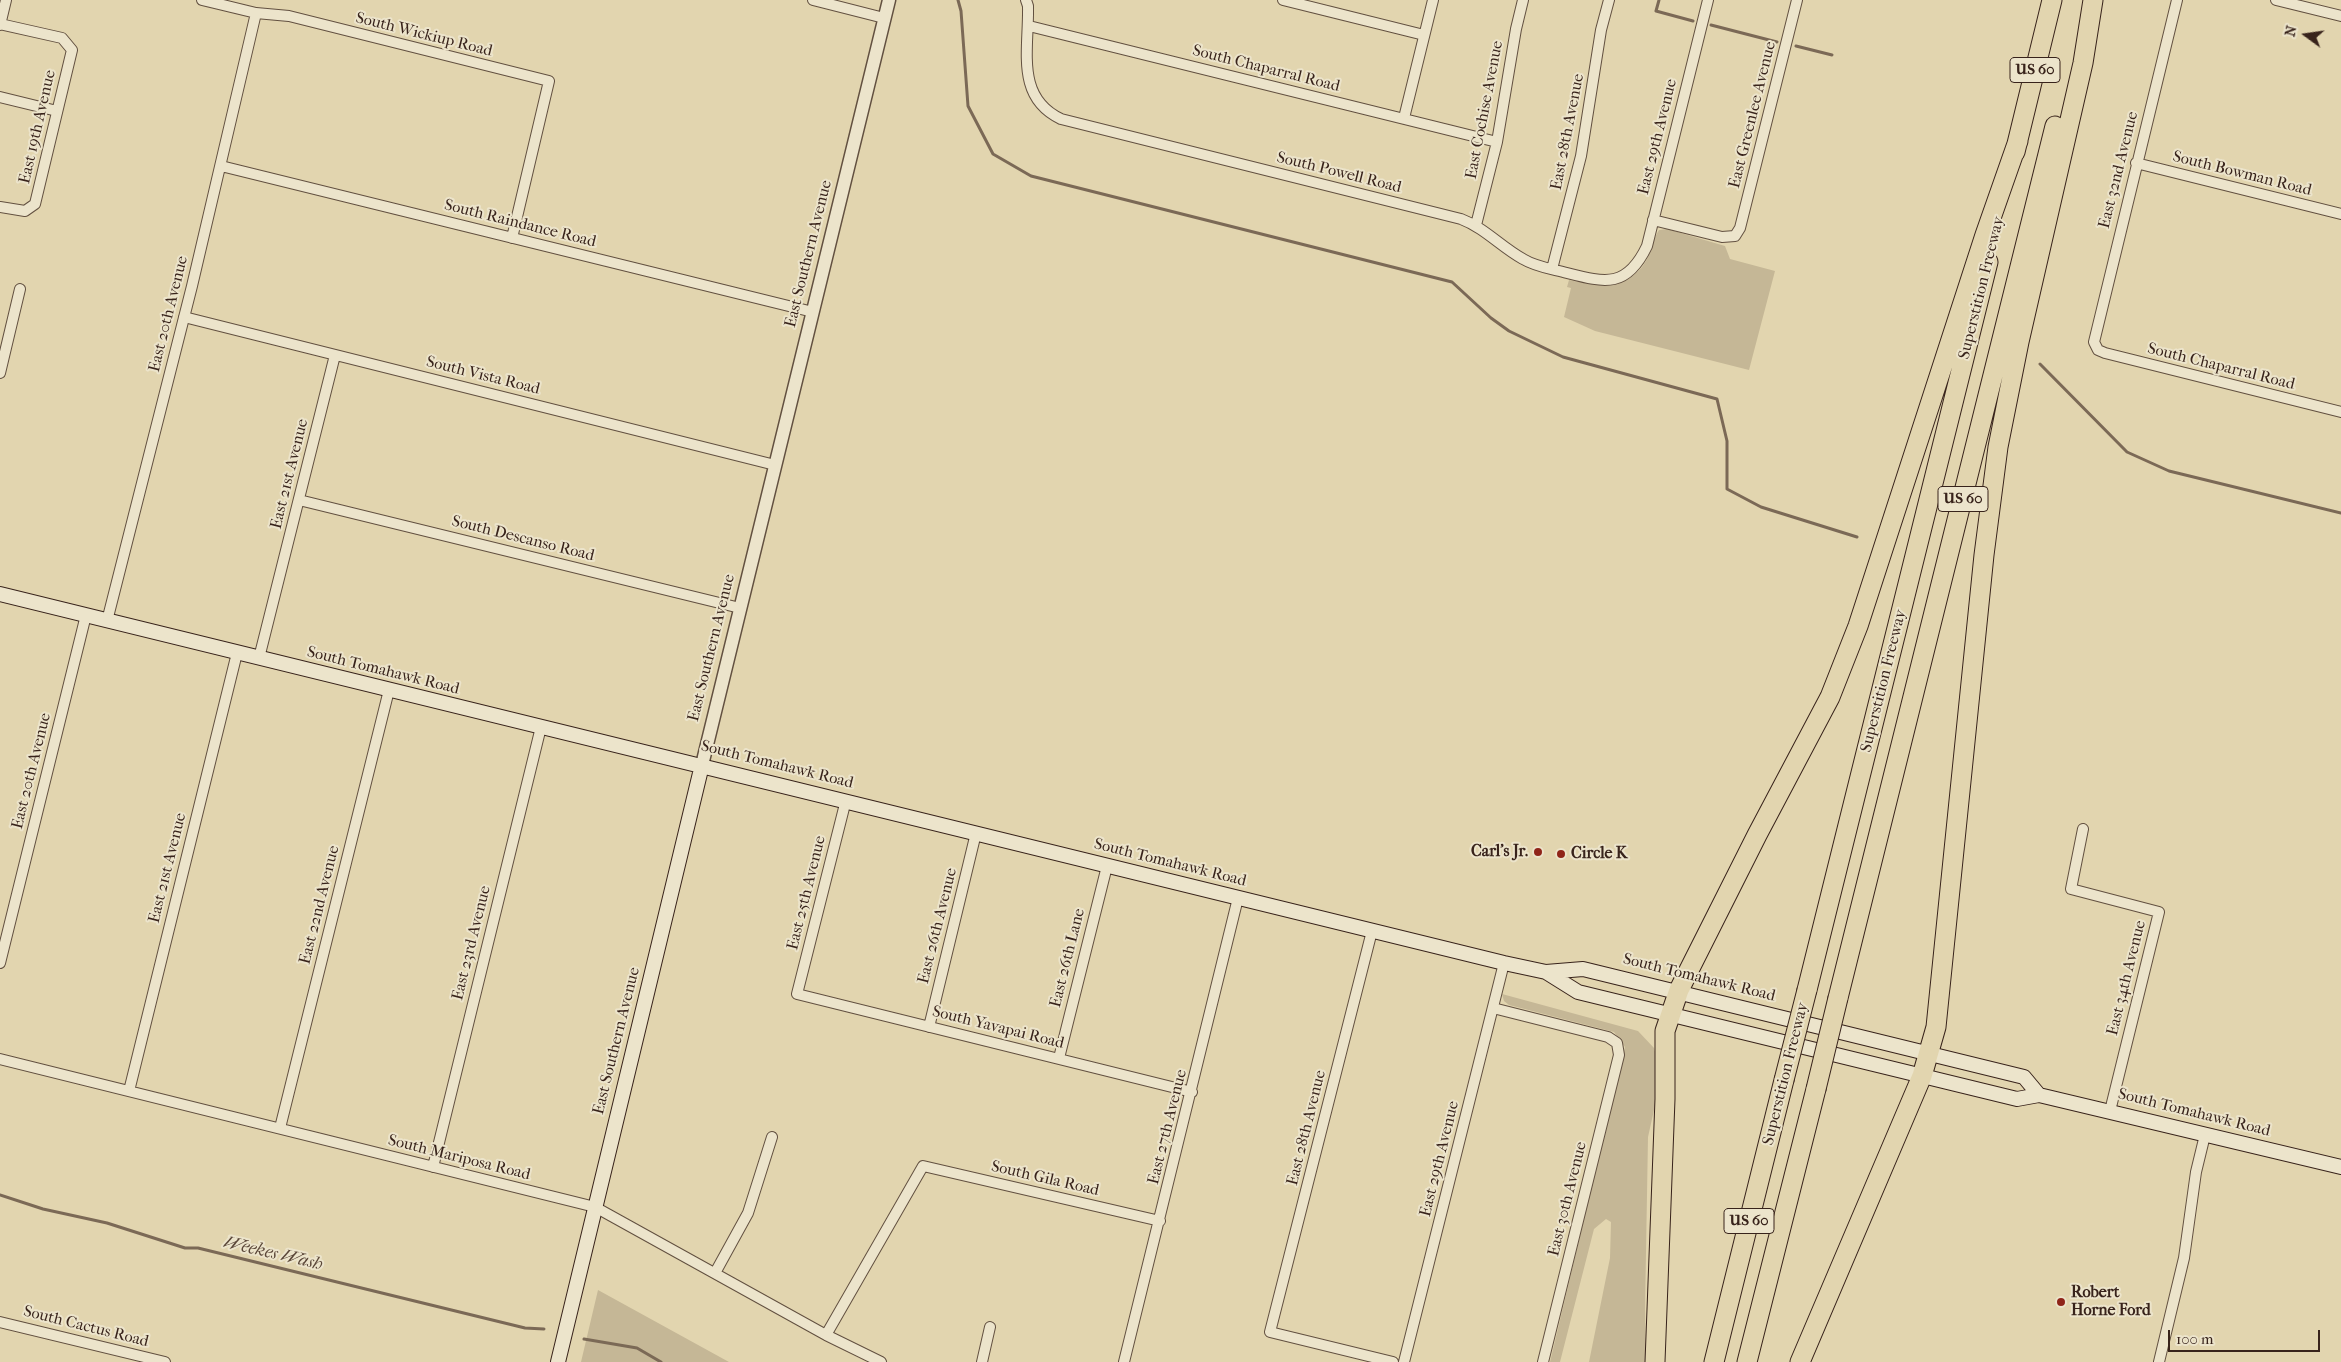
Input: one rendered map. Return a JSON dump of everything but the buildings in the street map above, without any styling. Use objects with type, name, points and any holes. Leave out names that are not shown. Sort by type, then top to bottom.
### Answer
[{"type":"highway","name":"Superstition Freeway","points":[[1714,1362],[2052,0]]},
{"type":"highway","name":"Superstition Freeway","points":[[1747,1362],[2086,0]]},
{"type":"highway","points":[[1800,1362],[1922,1076],[1936,1028],[1984,555],[1998,447],[2017,352],[2083,63],[2093,0]]},
{"type":"highway","points":[[1655,1362],[1665,1099],[1665,1031],[1679,990],[1756,835],[1830,697],[1858,626],[1985,235],[2018,141]]},
{"type":"main road","name":"South Tomahawk Road","points":[[0,594],[846,800],[1504,963],[1546,972],[1583,969],[1679,990],[2024,1076],[2038,1095]]},
{"type":"main road","name":"East Southern Avenue","points":[[558,1362],[702,765]]},
{"type":"main road","name":"South Tomahawk Road","points":[[1546,972],[1578,992],[2017,1099],[2038,1095],[2341,1167]]},
{"type":"street","points":[[0,24],[6,0]]},
{"type":"street","name":"South Wickiup Road","points":[[202,0],[256,13],[289,16],[549,81],[512,238]]},
{"type":"street","points":[[813,0],[884,18]]},
{"type":"street","name":"East Southern Avenue","points":[[702,765],[889,0]]},
{"type":"street","points":[[1026,0],[1028,6],[1028,26]]},
{"type":"street","points":[[1284,0],[1424,35]]},
{"type":"street","points":[[1404,118],[1433,0]]},
{"type":"street","name":"East Cochise Avenue","points":[[1476,225],[1497,142],[1516,29],[1523,0]]},
{"type":"street","name":"East 28th Avenue","points":[[1552,269],[1581,156],[1601,30],[1609,0]]},
{"type":"street","name":"East 29th Avenue","points":[[1625,275],[1639,263],[1647,246],[1708,0]]},
{"type":"street","name":"East Greenlee Avenue","points":[[1653,220],[1722,237],[1735,236],[1740,228],[1798,0]]},
{"type":"street","name":"East 32nd Avenue","points":[[2095,346],[2094,335],[2177,0]]},
{"type":"street","points":[[2276,0],[2341,16]]},
{"type":"street","name":"East 20th Avenue","points":[[107,621],[184,317],[256,13]]},
{"type":"street","name":"East 19th Avenue","points":[[0,24],[62,38],[72,50],[35,204],[30,208],[16,211],[0,206]]},
{"type":"street","name":"South Powell Road","points":[[1028,26],[1028,81],[1038,104],[1048,113],[1061,119],[1461,219],[1476,225],[1521,258],[1535,265],[1594,280],[1610,280],[1625,275]]},
{"type":"street","name":"South Chaparral Road","points":[[1028,26],[1497,142]]},
{"type":"street","points":[[0,97],[57,112]]},
{"type":"street","name":"South Bowman Road","points":[[2136,163],[2341,214]]},
{"type":"street","name":"South Raindance Road","points":[[221,166],[812,312]]},
{"type":"street","points":[[0,373],[20,289]]},
{"type":"street","name":"South Vista Road","points":[[184,317],[775,464]]},
{"type":"street","name":"South Chaparral Road","points":[[2095,346],[2105,353],[2341,412]]},
{"type":"street","name":"East 21st Avenue","points":[[259,658],[335,355]]},
{"type":"street","name":"South Descanso Road","points":[[299,500],[740,608]]},
{"type":"street","name":"East 20th Avenue","points":[[0,963],[86,615]]},
{"type":"street","name":"East 21st Avenue","points":[[129,1091],[237,653]]},
{"type":"street","name":"East 22nd Avenue","points":[[280,1128],[389,690]]},
{"type":"street","name":"East 23rd Avenue","points":[[433,1167],[540,727]]},
{"type":"street","name":"East 25th Avenue","points":[[797,994],[846,800]]},
{"type":"street","name":"East 34th Avenue","points":[[2083,829],[2071,889],[2159,912],[2110,1111]]},
{"type":"street","name":"East 26th Avenue","points":[[929,1027],[976,833]]},
{"type":"street","name":"East 26th Lane","points":[[1059,1058],[1107,866]]},
{"type":"street","name":"East 27th Avenue","points":[[1124,1362],[1192,1092],[1238,898]]},
{"type":"street","name":"East 28th Avenue","points":[[1372,931],[1270,1332],[1393,1362]]},
{"type":"street","name":"East 29th Avenue","points":[[1404,1362],[1504,963]]},
{"type":"street","name":"South Yavapai Road","points":[[797,994],[1192,1092]]},
{"type":"street","name":"East 30th Avenue","points":[[1493,1008],[1608,1037],[1617,1043],[1619,1055],[1543,1362]]},
{"type":"street","name":"South Mariposa Road","points":[[0,1059],[595,1207],[826,1335],[881,1362]]},
{"type":"street","points":[[2159,1362],[2184,1258],[2196,1172],[2205,1135]]},
{"type":"street","points":[[715,1273],[748,1213],[772,1137]]},
{"type":"street","name":"South Gila Road","points":[[826,1335],[923,1166],[1160,1221]]},
{"type":"street","name":"South Cactus Road","points":[[0,1322],[159,1361]]},
{"type":"street","points":[[982,1362],[990,1327]]},
{"type":"shaded area","points":[[1667,229],[1725,246],[1730,259],[1775,271],[1749,370],[1595,331],[1564,317],[1571,288],[1567,287],[1569,280],[1602,285],[1623,281],[1640,269],[1647,259],[1659,230]]},
{"type":"shaded area","points":[[1502,994],[1638,1031],[1654,1048],[1657,1059],[1658,1092],[1648,1137],[1646,1362],[1589,1362],[1610,1258],[1611,1222],[1606,1219],[1594,1229],[1560,1362],[1550,1362],[1625,1047],[1614,1032],[1509,1005],[1504,1001]]},
{"type":"shaded area","points":[[598,1290],[729,1362],[581,1362]]},
{"type":"waterway","points":[[958,0],[961,11],[968,106],[993,154],[1031,176],[1452,282],[1491,318],[1509,331],[1563,357],[1717,399],[1727,441],[1727,489],[1761,507],[1857,537]]},
{"type":"waterway","points":[[1659,0],[1656,11],[1693,21]]},
{"type":"waterway","points":[[1711,25],[1777,42]]},
{"type":"waterway","points":[[1796,46],[1832,55]]},
{"type":"waterway","points":[[2040,364],[2127,452],[2169,471],[2341,513]]},
{"type":"waterway","name":"Weekes Wash","points":[[0,1195],[43,1209],[107,1223],[185,1248],[198,1248],[525,1328],[544,1329]]},
{"type":"waterway","name":"Weekes Wash","points":[[584,1339],[637,1348],[661,1362]]},
{"type":"place","name":"Carl's Jr.","points":[[1538,852]]},
{"type":"place","name":"Circle K","points":[[1561,854]]},
{"type":"place","name":"Robert Horne Ford","points":[[2061,1302]]}]
